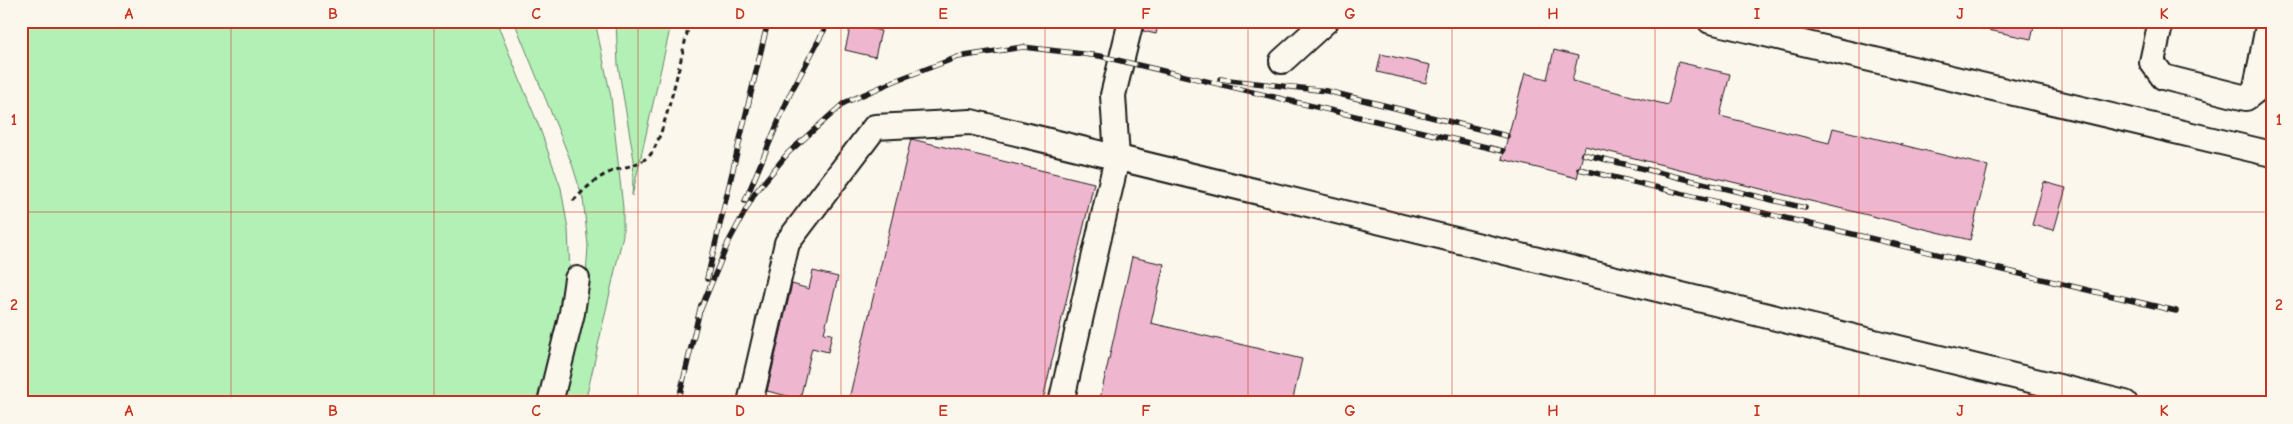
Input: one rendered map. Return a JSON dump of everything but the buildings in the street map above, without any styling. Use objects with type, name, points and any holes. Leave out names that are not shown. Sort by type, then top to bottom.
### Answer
[{"type":"street","points":[[1061,403],[1117,158],[1113,95],[1131,21]]},
{"type":"street","points":[[1282,61],[1326,21]]},
{"type":"street","points":[[1710,21],[2272,154]]},
{"type":"street","points":[[2161,21],[2152,62],[2163,77],[2246,98],[2255,91],[2266,70],[2269,21]]},
{"type":"street","points":[[750,403],[787,243],[875,127],[971,122],[2125,403]]},
{"type":"street","points":[[550,403],[572,313],[577,279]]},
{"type":"path","points":[[573,201],[586,188],[607,173],[635,165],[651,156],[662,131],[690,21]]},
{"type":"green space","points":[[21,21],[496,21],[540,129],[561,188],[568,229],[570,274],[543,403],[21,403]]},
{"type":"green space","points":[[514,21],[595,21],[611,97],[623,208],[623,235],[585,403],[561,403],[586,275],[588,246],[583,199],[572,164]]},
{"type":"green space","points":[[616,21],[670,21],[670,29],[632,196],[634,160],[618,65]]},
{"type":"railway","points":[[707,279],[768,21]]},
{"type":"railway","points":[[745,201],[790,94],[829,21]]},
{"type":"railway","points":[[700,311],[728,243],[755,193],[788,153],[844,103],[958,57],[1023,47],[1100,56],[1503,151]]},
{"type":"railway","points":[[1220,79],[1327,91],[1507,136]]},
{"type":"railway","points":[[1583,154],[1805,208]]},
{"type":"railway","points":[[1579,169],[2176,311]]},
{"type":"railway","points":[[678,403],[701,305]]}]
